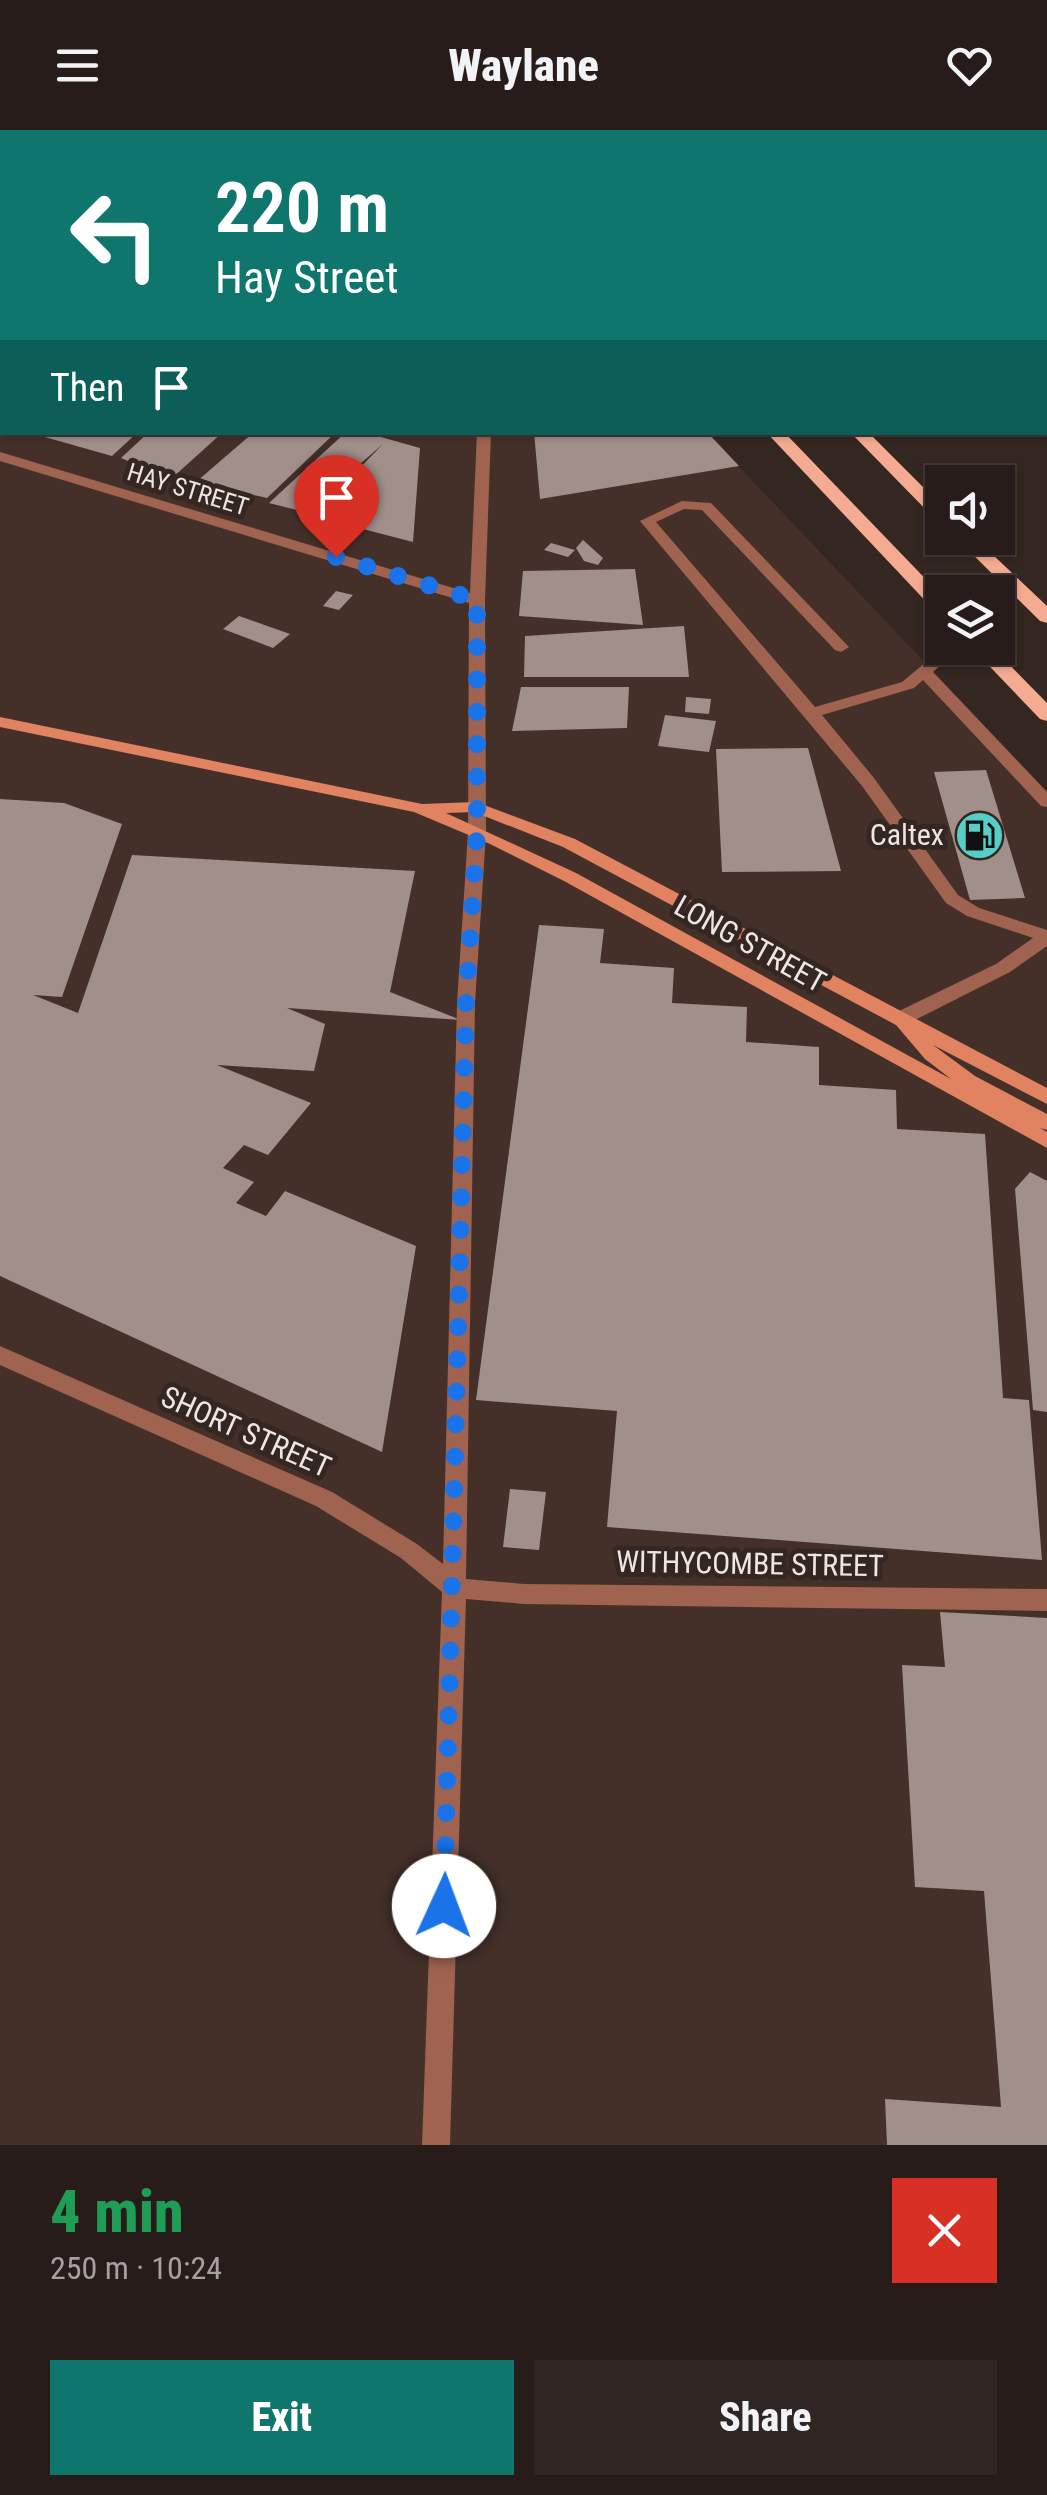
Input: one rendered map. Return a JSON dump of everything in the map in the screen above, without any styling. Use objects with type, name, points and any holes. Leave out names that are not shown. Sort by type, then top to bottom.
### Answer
[{"type":"main road","points":[[777,435],[925,589]]},
{"type":"main road","points":[[861,435],[925,499]]},
{"type":"main road","points":[[982,555],[1047,618]]},
{"type":"main road","points":[[998,665],[1047,715]]},
{"type":"main road","name":"LONG STREET","points":[[0,722],[420,808],[476,808],[568,843],[1047,1097]]},
{"type":"main road","name":"LONG STREET","points":[[420,808],[570,877],[1047,1141]]},
{"type":"main road","points":[[902,1018],[912,1037],[948,1067],[1047,1123]]},
{"type":"street","points":[[436,2145],[454,1588],[466,1002],[477,833],[477,600],[484,435]]},
{"type":"street","name":"HAY STREET","points":[[0,456],[477,600]]},
{"type":"street","points":[[841,647],[706,506],[682,505],[647,521],[812,712],[868,782],[952,900],[974,912],[1047,936]]},
{"type":"street","points":[[812,712],[908,685],[934,665]]},
{"type":"street","points":[[926,673],[1047,802]]},
{"type":"street","points":[[902,1018],[1003,968],[1047,936]]},
{"type":"street","name":"SHORT STREET","points":[[0,1355],[324,1499],[408,1552],[454,1588]]},
{"type":"street","name":"WITHYCOMBE STREET","points":[[454,1588],[508,1594],[1047,1600]]},
{"type":"shaded area","points":[[0,435],[709,435],[1047,791],[1047,2145],[0,2145]]},
{"type":"building","points":[[38,435],[135,435],[112,456]]},
{"type":"building","points":[[146,435],[220,435],[171,479],[121,458]]},
{"type":"building","points":[[251,435],[333,435],[267,498],[196,482]]},
{"type":"building","points":[[343,435],[374,435],[420,448],[413,542],[313,516],[383,444],[305,512],[269,503]]},
{"type":"building","points":[[534,435],[710,435],[739,466],[540,499]]},
{"type":"building","points":[[583,540],[603,558],[598,565],[584,561],[576,548]]},
{"type":"building","points":[[551,543],[575,550],[568,557],[544,550]]},
{"type":"building","points":[[635,569],[643,625],[519,616],[523,571]]},
{"type":"building","points":[[336,591],[353,595],[339,610],[323,606]]},
{"type":"building","points":[[239,616],[290,634],[273,648],[223,629]]},
{"type":"building","points":[[684,626],[689,677],[524,677],[525,636]]},
{"type":"building","points":[[521,687],[629,687],[627,728],[512,731]]},
{"type":"building","points":[[686,697],[711,699],[709,714],[685,712]]},
{"type":"building","points":[[665,715],[716,721],[709,752],[658,746]]},
{"type":"building","points":[[808,748],[841,871],[722,872],[716,749]]},
{"type":"building","name":"Caltex","points":[[986,770],[1025,898],[970,900],[934,772]]},
{"type":"building","points":[[0,799],[64,803],[122,824],[62,997],[33,995],[78,1013],[132,855],[415,871],[390,992],[461,1020],[287,1008],[325,1024],[314,1071],[217,1065],[311,1103],[268,1155],[244,1145],[223,1168],[254,1182],[236,1203],[266,1216],[285,1191],[416,1246],[382,1452],[0,1276]]},
{"type":"building","points":[[539,925],[604,929],[600,963],[674,968],[672,1003],[747,1007],[746,1042],[819,1047],[819,1085],[896,1090],[897,1129],[985,1134],[1003,1398],[1029,1400],[1042,1560],[607,1527],[617,1411],[476,1400]]},
{"type":"building","points":[[1030,1172],[1047,1181],[1047,1412],[1033,1410],[1015,1189]]},
{"type":"building","points":[[510,1489],[546,1492],[539,1550],[503,1547]]},
{"type":"building","points":[[940,1612],[1047,1618],[1047,2145],[887,2145],[885,2099],[1001,2107],[984,1891],[915,1887],[902,1665],[945,1667]]},
{"type":"place","name":"Caltex","points":[[979,835]]},
{"type":"route","points":[[336,557],[477,600],[477,833],[466,1002],[444,1906]]}]
